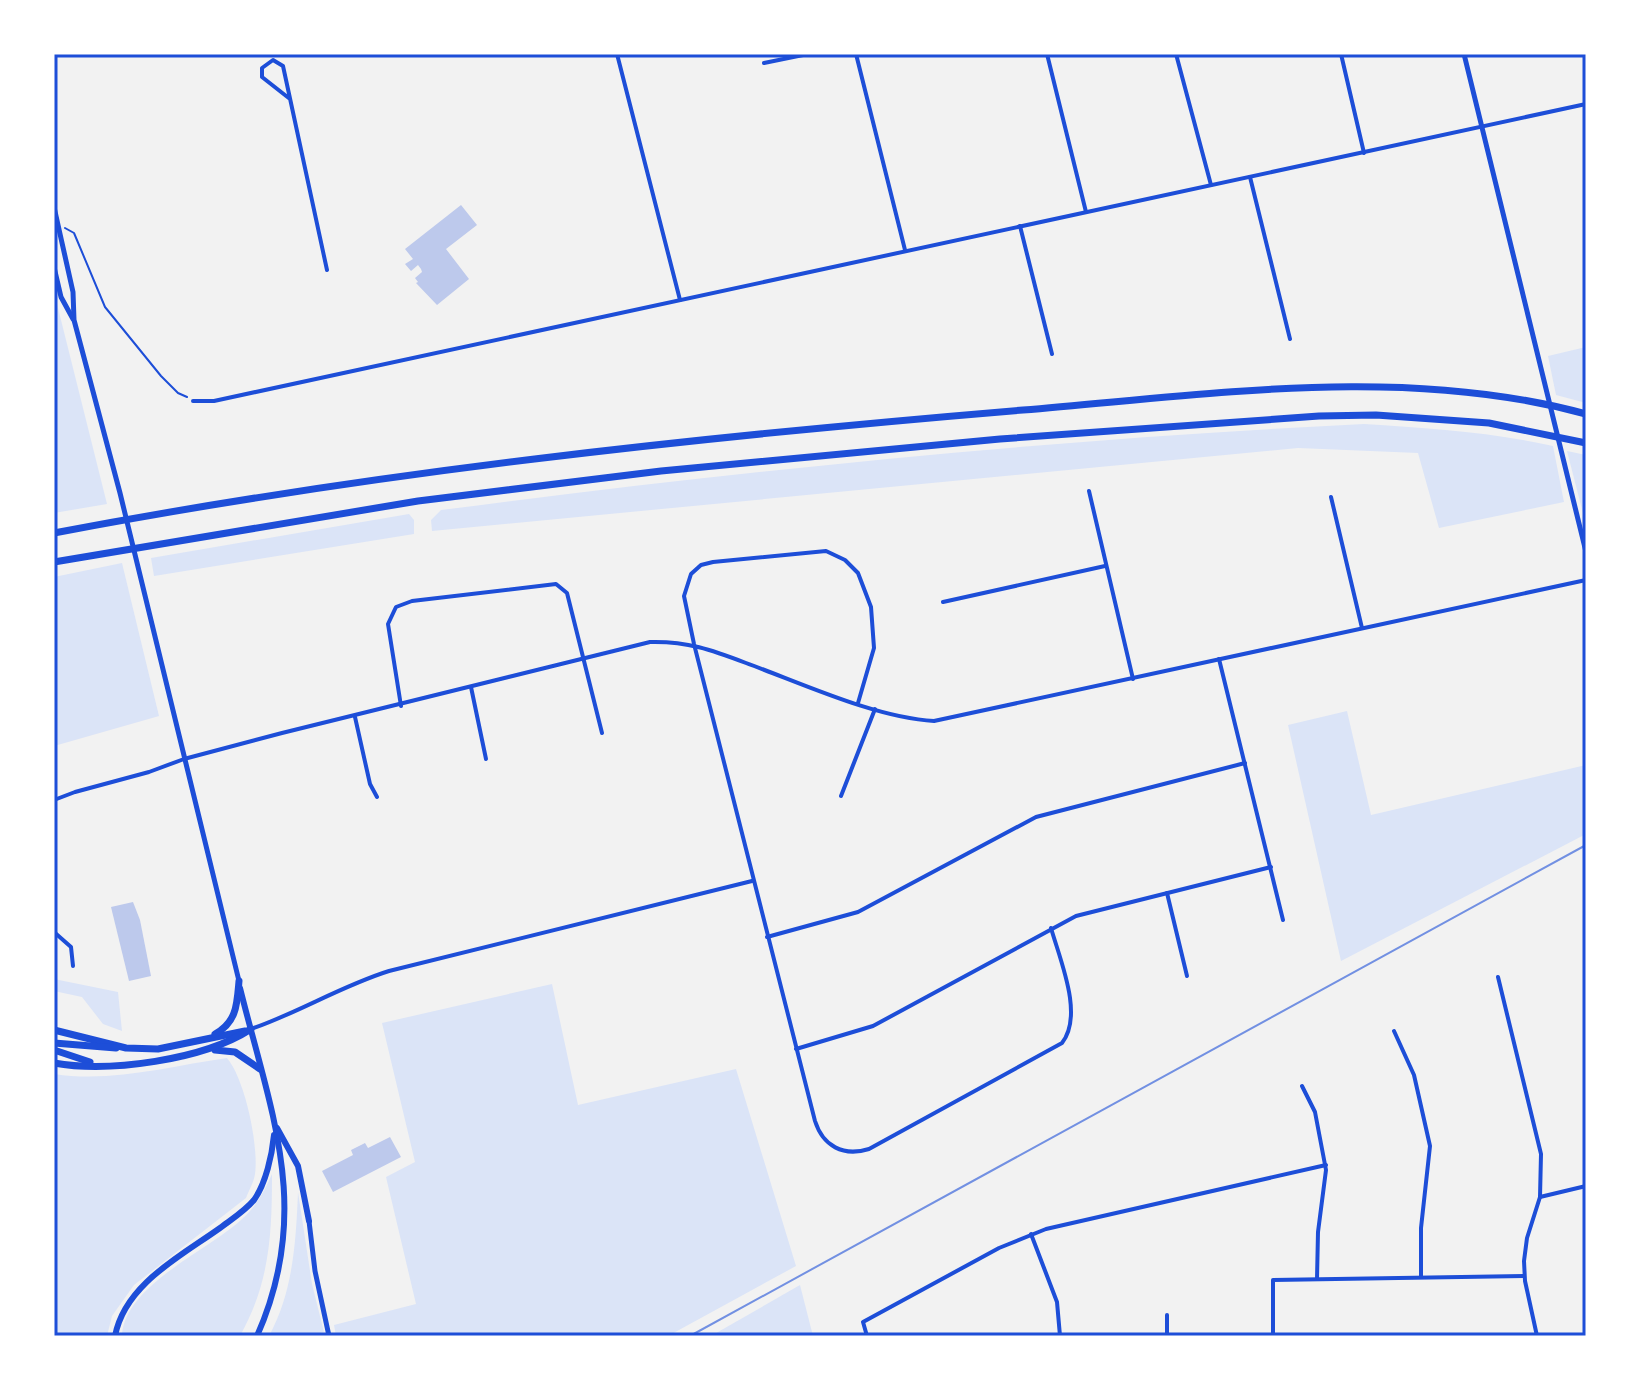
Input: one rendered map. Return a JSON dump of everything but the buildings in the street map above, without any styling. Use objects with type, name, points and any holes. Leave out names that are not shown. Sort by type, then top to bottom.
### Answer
[{"type":"highway","points":[[54,533],[414,474],[659,443],[819,427],[1317,388],[1378,387],[1497,396],[1586,414]]},
{"type":"highway","points":[[54,562],[418,501],[661,471],[794,457],[1319,416],[1413,416],[1489,423],[1586,443]]},
{"type":"highway","points":[[202,1040],[217,1033],[232,1020],[237,1008],[239,981]]},
{"type":"highway","points":[[54,1043],[158,1049],[251,1029]]},
{"type":"highway","points":[[54,1063],[142,1064],[235,1040],[251,1029]]},
{"type":"highway","points":[[54,1030],[126,1048]]},
{"type":"highway","points":[[200,1051],[222,1049],[235,1052],[260,1069]]},
{"type":"highway","points":[[54,1050],[96,1065]]},
{"type":"main road","points":[[1464,54],[1586,552]]},
{"type":"main road","points":[[54,207],[73,292],[74,320],[120,493],[274,1123],[285,1181],[284,1247],[267,1312],[257,1336]]},
{"type":"main road","points":[[54,267],[61,297],[74,320]]},
{"type":"main road","points":[[274,1123],[298,1166],[329,1336]]},
{"type":"main road","points":[[115,1336],[118,1319],[131,1297],[254,1199],[264,1179],[274,1123]]},
{"type":"street","points":[[617,54],[680,300]]},
{"type":"street","points":[[764,63],[808,54]]},
{"type":"street","points":[[856,54],[905,250]]},
{"type":"street","points":[[1047,54],[1086,212]]},
{"type":"street","points":[[1176,54],[1211,185]]},
{"type":"street","points":[[1341,54],[1365,153]]},
{"type":"street","points":[[290,99],[262,77],[262,68],[273,60],[283,66],[327,270]]},
{"type":"street","points":[[193,401],[214,401],[1586,104]]},
{"type":"street","points":[[1250,177],[1290,339]]},
{"type":"street","points":[[1020,226],[1052,354]]},
{"type":"street","points":[[1089,491],[1133,679]]},
{"type":"street","points":[[1331,497],[1362,628]]},
{"type":"street","points":[[858,703],[874,648],[871,607],[858,573],[845,560],[826,551],[713,562],[701,565],[691,574],[684,596],[694,644],[752,881],[819,1132],[837,1149],[848,1152],[869,1149],[1062,1043],[1069,1034],[1072,1013],[1051,928]]},
{"type":"street","points":[[943,602],[1105,566]]},
{"type":"street","points":[[54,800],[184,759],[650,642],[694,644],[875,709],[912,720],[934,721],[1586,580]]},
{"type":"street","points":[[401,706],[388,624],[391,612],[403,603],[556,584],[567,593],[602,733]]},
{"type":"street","points":[[1219,659],[1283,920]]},
{"type":"street","points":[[471,687],[486,759]]},
{"type":"street","points":[[841,796],[875,709]]},
{"type":"street","points":[[355,717],[370,784],[377,797]]},
{"type":"street","points":[[767,937],[858,912],[1036,817],[1245,763]]},
{"type":"street","points":[[796,1049],[873,1026],[1076,916],[1271,867]]},
{"type":"street","points":[[251,1029],[278,1020],[361,980],[389,971],[752,881]]},
{"type":"street","points":[[1167,893],[1187,976]]},
{"type":"street","points":[[54,932],[71,947],[73,966]]},
{"type":"street","points":[[1498,977],[1542,1170],[1540,1197],[1527,1238],[1524,1276],[1537,1336]]},
{"type":"street","points":[[1394,1031],[1414,1075],[1430,1146],[1421,1228],[1421,1277]]},
{"type":"street","points":[[1302,1086],[1313,1108],[1326,1165],[1326,1187],[1317,1241],[1317,1279]]},
{"type":"street","points":[[867,1336],[863,1322],[999,1248],[1031,1234],[1081,1219],[1326,1165]]},
{"type":"street","points":[[1540,1197],[1586,1186]]},
{"type":"street","points":[[1031,1234],[1057,1302],[1060,1336]]},
{"type":"street","points":[[1273,1336],[1273,1280],[1524,1276]]},
{"type":"street","points":[[1167,1315],[1167,1336]]},
{"type":"path","points":[[60,229],[74,233],[94,286],[125,334],[178,393],[193,401]]},
{"type":"shaded area","points":[[54,292],[107,504],[54,513]]},
{"type":"shaded area","points":[[1586,347],[1586,403],[1556,395],[1548,356]]},
{"type":"shaded area","points":[[1364,424],[1482,434],[1553,446],[1564,502],[1439,528],[1418,453],[1298,448],[432,531],[431,520],[441,510],[671,482],[1017,447]]},
{"type":"shaded area","points":[[1567,451],[1586,455],[1586,525]]},
{"type":"shaded area","points":[[409,514],[414,520],[414,534],[154,576],[151,558]]},
{"type":"shaded area","points":[[122,563],[159,716],[54,746],[54,577]]},
{"type":"shaded area","points":[[1347,711],[1371,815],[1586,765],[1586,834],[1341,961],[1288,725]]},
{"type":"shaded area","points":[[54,979],[118,992],[122,1031],[103,1024],[82,997],[54,991]]},
{"type":"shaded area","points":[[552,984],[578,1105],[736,1069],[796,1266],[668,1336],[336,1336],[334,1325],[416,1304],[386,1177],[415,1162],[382,1023]]},
{"type":"shaded area","points":[[227,1058],[240,1081],[253,1131],[255,1174],[246,1198],[134,1285],[112,1316],[107,1336],[54,1336],[54,1074],[119,1075]]},
{"type":"shaded area","points":[[272,1174],[267,1257],[258,1296],[240,1336],[122,1336],[126,1318],[137,1301],[152,1285],[246,1215],[259,1199]]},
{"type":"shaded area","points":[[298,1192],[312,1284],[324,1332],[309,1336],[269,1336],[288,1284]]},
{"type":"shaded area","points":[[800,1285],[813,1336],[711,1336]]},
{"type":"railway","points":[[690,1336],[1586,845]]}]
